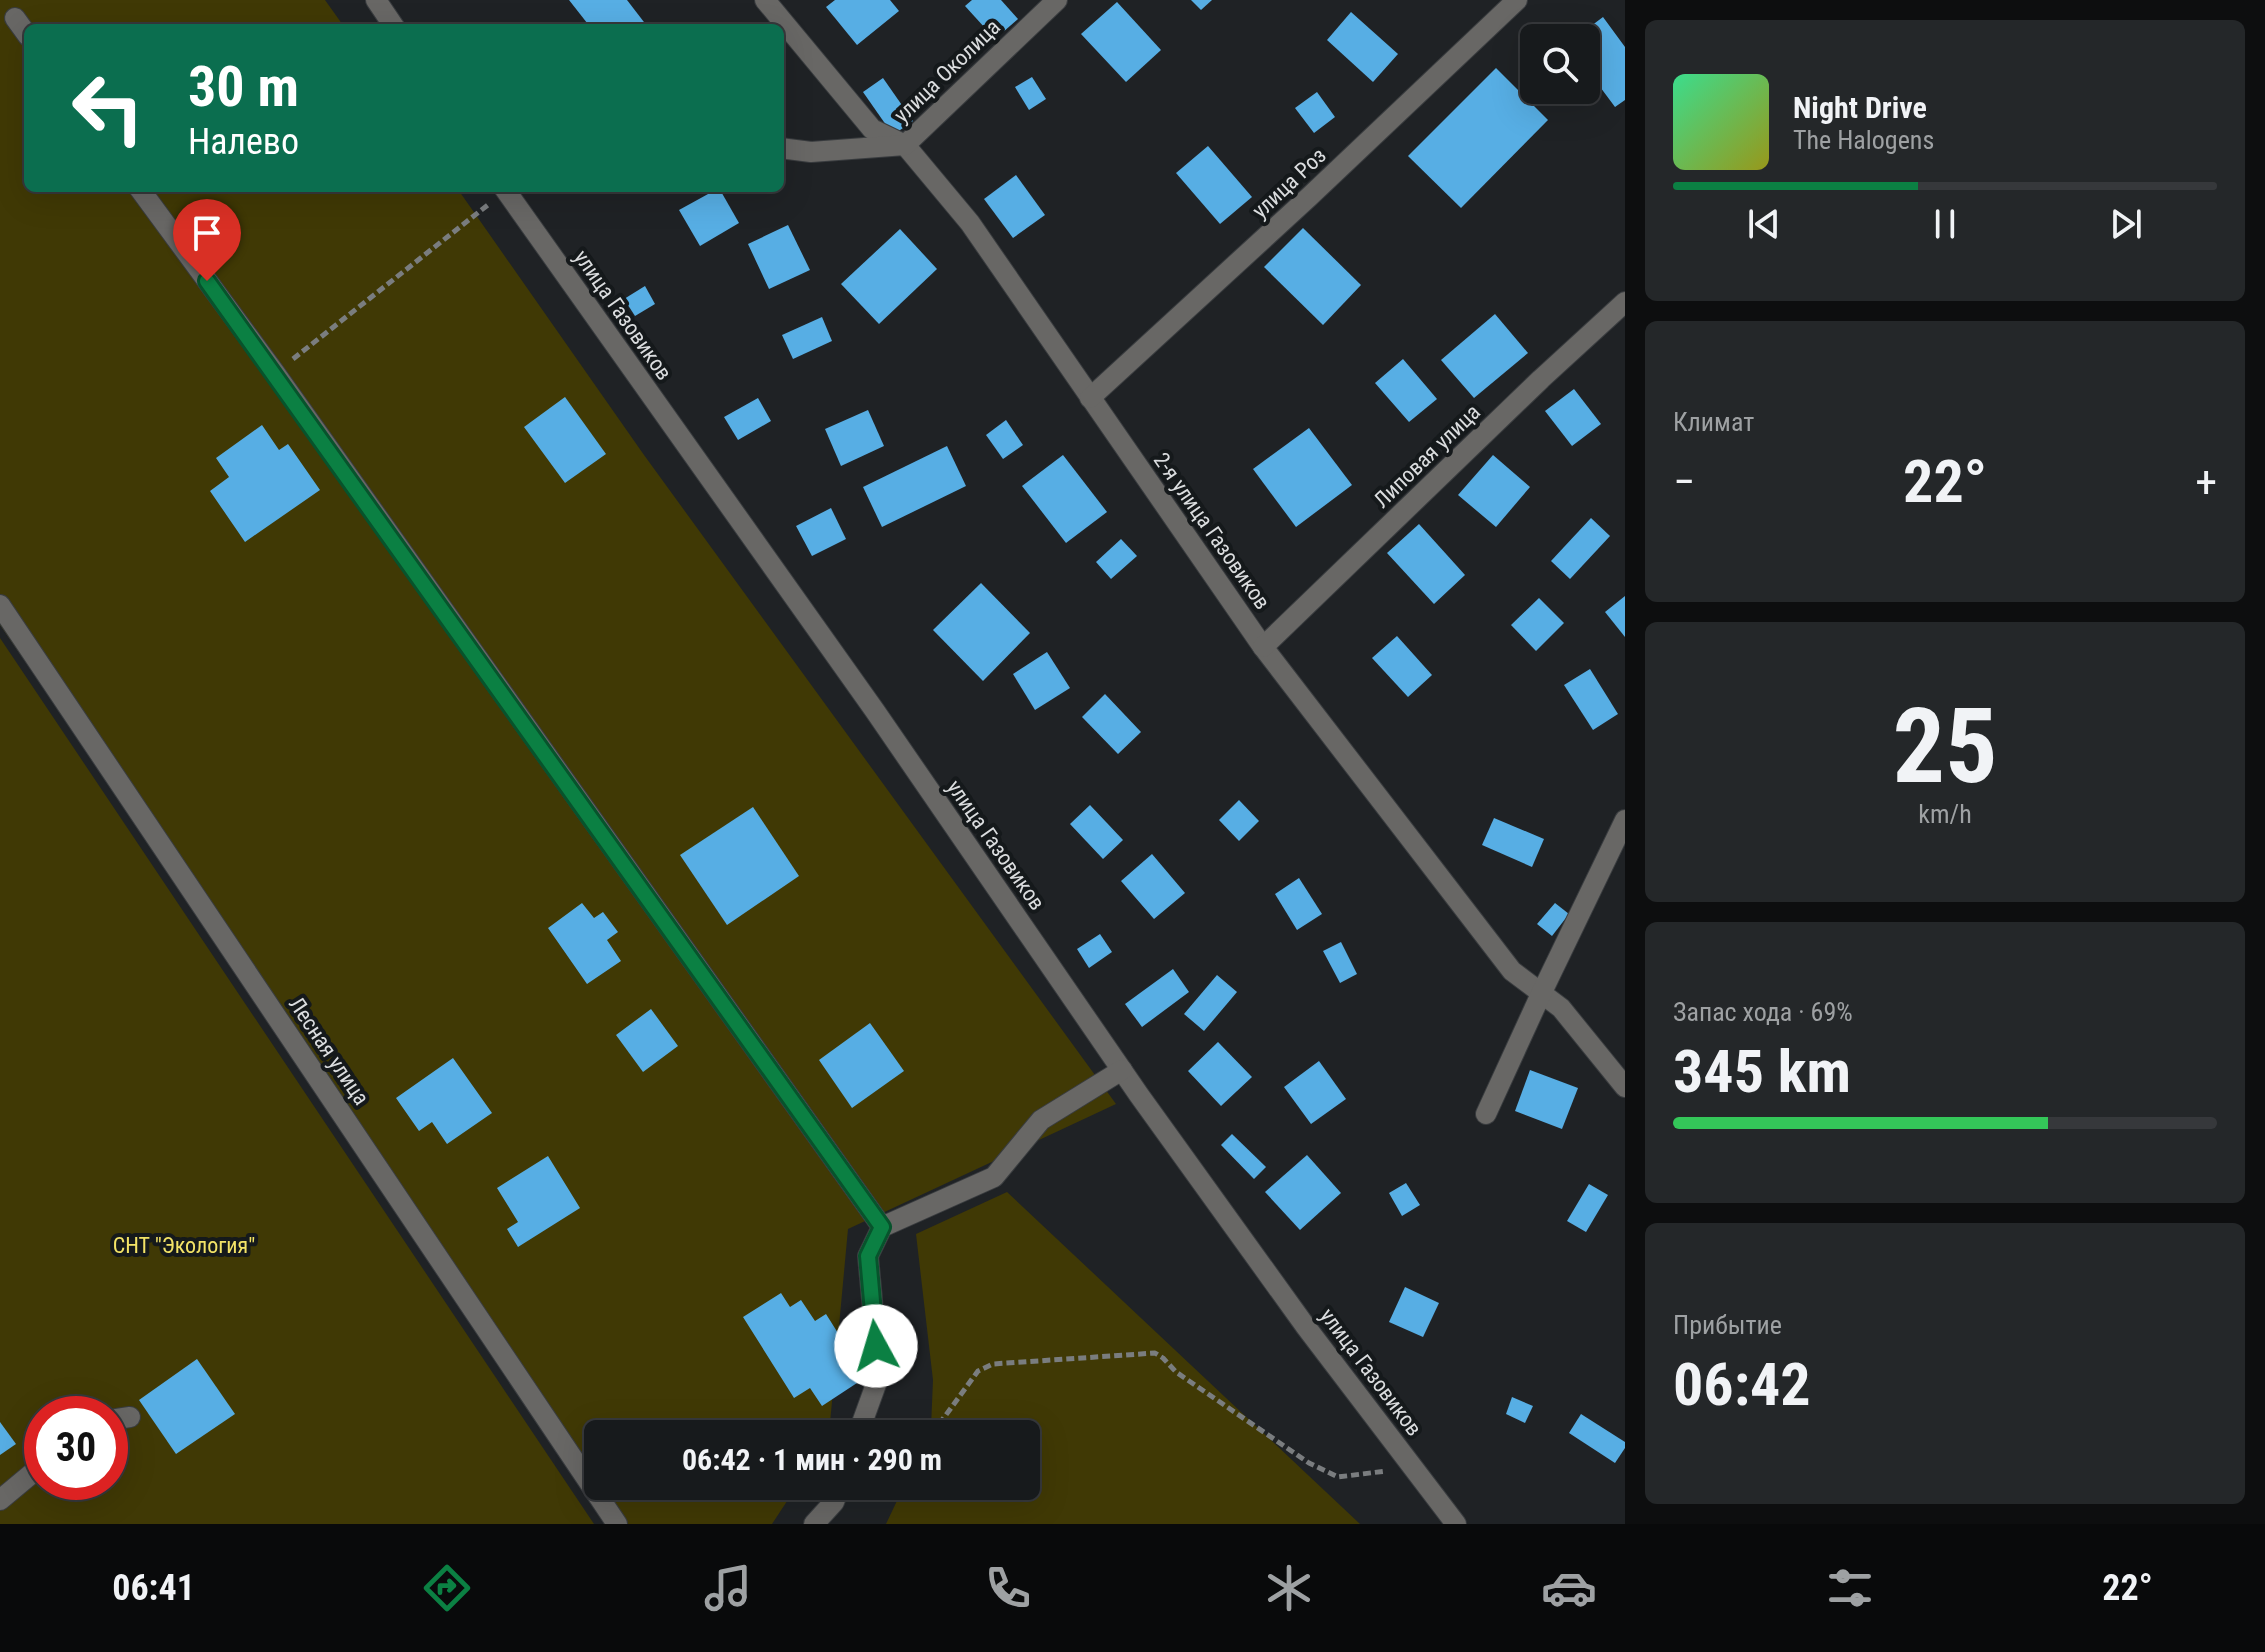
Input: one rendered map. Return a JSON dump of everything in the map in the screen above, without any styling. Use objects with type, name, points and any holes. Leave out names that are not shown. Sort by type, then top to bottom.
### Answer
[{"type":"street","points":[[376,0],[392,24]]},
{"type":"street","name":"2-я улица Газовиков","points":[[765,0],[872,129],[905,145],[970,223],[1263,647],[1512,971],[1561,1008],[1625,1087]]},
{"type":"street","name":"улица Околица","points":[[905,145],[1057,0]]},
{"type":"street","name":"улица Роз","points":[[1090,398],[1517,0]]},
{"type":"street","points":[[15,18],[24,30]]},
{"type":"street","points":[[784,149],[811,152],[905,145]]},
{"type":"street","points":[[142,192],[275,373],[882,1227]]},
{"type":"street","name":"улица Газовиков","points":[[507,192],[875,711],[1122,1070],[1306,1327],[1456,1524]]},
{"type":"street","name":"Липовая улица","points":[[1263,647],[1625,302]]},
{"type":"street","name":"Лесная улица","points":[[0,605],[617,1524]]},
{"type":"street","points":[[1486,1114],[1625,820]]},
{"type":"street","points":[[863,1420],[879,1376],[868,1256],[882,1227],[994,1177],[1041,1120],[1122,1070]]},
{"type":"street","points":[[0,1500],[24,1480]]},
{"type":"street","points":[[814,1524],[835,1500]]},
{"type":"path","points":[[275,373],[501,192]]},
{"type":"path","points":[[942,1420],[978,1371],[987,1366],[1155,1353],[1176,1372],[1309,1463],[1331,1474],[1338,1477],[1412,1466]]},
{"type":"green space","points":[[0,0],[325,0],[342,24],[24,24],[24,192],[460,192],[644,455],[1116,1104],[848,1229],[830,1420],[584,1420],[584,1473],[0,625]]},
{"type":"green space","name":"СНТ \"Экология\"","points":[[0,638],[594,1524],[0,1524]]},
{"type":"green space","points":[[1007,1192],[1360,1524],[886,1524],[897,1500],[1040,1500],[1040,1420],[931,1420],[933,1380],[916,1234]]},
{"type":"green space","points":[[602,1500],[788,1500],[772,1524],[619,1524]]},
{"type":"building","points":[[569,0],[627,0],[645,24],[588,24]]},
{"type":"building","points":[[835,0],[890,0],[899,11],[857,45],[826,7]]},
{"type":"building","points":[[972,0],[1001,0],[1018,19],[995,39],[965,6]]},
{"type":"building","points":[[1191,0],[1212,0],[1201,10]]},
{"type":"building","points":[[1117,2],[1161,50],[1126,82],[1081,34]]},
{"type":"building","points":[[1351,12],[1398,54],[1373,82],[1327,40]]},
{"type":"building","points":[[1603,17],[1625,47],[1625,100],[1615,107],[1600,87],[1600,24],[1594,24]]},
{"type":"building","points":[[1496,68],[1520,92],[1520,104],[1532,104],[1548,120],[1461,208],[1408,156]]},
{"type":"building","points":[[1032,77],[1046,99],[1029,110],[1015,87]]},
{"type":"building","points":[[883,78],[913,121],[893,135],[863,92]]},
{"type":"building","points":[[1317,92],[1335,117],[1314,133],[1295,108]]},
{"type":"building","points":[[1208,146],[1252,197],[1220,224],[1176,173]]},
{"type":"building","points":[[1016,175],[1045,215],[1013,238],[984,199]]},
{"type":"building","points":[[712,192],[721,192],[739,223],[700,246],[679,210]]},
{"type":"building","points":[[788,225],[810,270],[769,289],[748,244]]},
{"type":"building","points":[[1303,228],[1361,285],[1323,325],[1264,267]]},
{"type":"building","points":[[900,229],[937,269],[879,324],[841,284]]},
{"type":"building","points":[[645,286],[655,304],[635,316],[624,299]]},
{"type":"building","points":[[1495,314],[1528,353],[1474,398],[1441,360]]},
{"type":"building","points":[[822,317],[832,341],[793,359],[782,335]]},
{"type":"building","points":[[1403,359],[1437,399],[1409,422],[1375,383]]},
{"type":"building","points":[[1574,389],[1601,424],[1572,446],[1545,411]]},
{"type":"building","points":[[565,397],[606,454],[565,483],[524,427]]},
{"type":"building","points":[[758,398],[771,421],[738,440],[724,417]]},
{"type":"building","points":[[868,410],[884,446],[841,466],[825,429]]},
{"type":"building","points":[[1006,420],[1023,445],[1003,459],[986,435]]},
{"type":"building","points":[[262,425],[279,450],[288,444],[320,490],[245,542],[210,491],[229,477],[216,458]]},
{"type":"building","points":[[1309,428],[1352,485],[1296,527],[1253,469]]},
{"type":"building","points":[[947,446],[966,486],[882,527],[863,487]]},
{"type":"building","points":[[1063,455],[1107,512],[1066,543],[1022,486]]},
{"type":"building","points":[[1493,455],[1530,487],[1496,527],[1458,495]]},
{"type":"building","points":[[831,508],[846,539],[812,556],[796,526]]},
{"type":"building","points":[[1591,518],[1610,536],[1570,579],[1551,561]]},
{"type":"building","points":[[1419,524],[1465,575],[1434,604],[1387,553]]},
{"type":"building","points":[[1121,539],[1137,556],[1111,579],[1096,562]]},
{"type":"building","points":[[981,583],[1030,633],[983,681],[933,630]]},
{"type":"building","points":[[1625,596],[1625,637],[1605,612]]},
{"type":"building","points":[[1539,598],[1564,623],[1536,651],[1511,625]]},
{"type":"building","points":[[1397,636],[1432,675],[1408,697],[1372,658]]},
{"type":"building","points":[[1047,652],[1070,688],[1035,710],[1013,674]]},
{"type":"building","points":[[1590,669],[1618,714],[1593,730],[1564,685]]},
{"type":"building","points":[[1105,694],[1141,732],[1118,754],[1082,717]]},
{"type":"building","points":[[1239,800],[1259,821],[1239,841],[1219,820]]},
{"type":"building","points":[[1090,805],[1123,840],[1103,859],[1070,824]]},
{"type":"building","points":[[753,807],[799,876],[727,925],[680,855]]},
{"type":"building","points":[[1494,818],[1544,839],[1532,867],[1482,845]]},
{"type":"building","points":[[1152,854],[1185,893],[1154,919],[1121,881]]},
{"type":"building","points":[[1299,878],[1322,914],[1297,930],[1275,894]]},
{"type":"building","points":[[582,903],[594,918],[603,912],[618,932],[607,940],[621,961],[587,984],[548,928]]},
{"type":"building","points":[[1555,903],[1569,914],[1552,936],[1537,924]]},
{"type":"building","points":[[1100,934],[1112,952],[1089,968],[1077,949]]},
{"type":"building","points":[[1341,942],[1357,974],[1340,983],[1323,951]]},
{"type":"building","points":[[1173,969],[1189,992],[1142,1027],[1125,1004]]},
{"type":"building","points":[[1217,975],[1237,992],[1204,1031],[1184,1014]]},
{"type":"building","points":[[651,1009],[678,1046],[643,1072],[616,1035]]},
{"type":"building","points":[[870,1023],[904,1071],[852,1108],[819,1060]]},
{"type":"building","points":[[1218,1042],[1252,1077],[1221,1106],[1188,1071]]},
{"type":"building","points":[[453,1058],[492,1113],[447,1144],[432,1122],[419,1131],[396,1098]]},
{"type":"building","points":[[1319,1061],[1346,1099],[1311,1124],[1284,1087]]},
{"type":"building","points":[[1530,1070],[1578,1088],[1562,1129],[1515,1111]]},
{"type":"building","points":[[1232,1134],[1266,1167],[1254,1179],[1221,1145]]},
{"type":"building","points":[[1307,1155],[1341,1193],[1300,1230],[1265,1192]]},
{"type":"building","points":[[548,1156],[580,1208],[518,1247],[507,1229],[518,1222],[497,1188]]},
{"type":"building","points":[[1406,1183],[1420,1205],[1402,1216],[1389,1193]]},
{"type":"building","points":[[1589,1184],[1608,1195],[1586,1232],[1567,1221]]},
{"type":"building","points":[[1405,1287],[1439,1303],[1423,1337],[1389,1322]]},
{"type":"building","points":[[781,1293],[790,1307],[801,1300],[815,1321],[826,1314],[843,1341],[836,1351],[857,1383],[822,1406],[810,1388],[794,1398],[743,1317]]},
{"type":"building","points":[[197,1359],[235,1414],[176,1454],[139,1400]]},
{"type":"building","points":[[1512,1397],[1533,1406],[1525,1423],[1506,1414]]},
{"type":"building","points":[[1581,1414],[1625,1442],[1625,1448],[1615,1463],[1569,1433]]},
{"type":"building","points":[[0,1422],[16,1444],[0,1455]]},
{"type":"route","points":[[207,281],[882,1227],[868,1256],[876,1346]]}]
